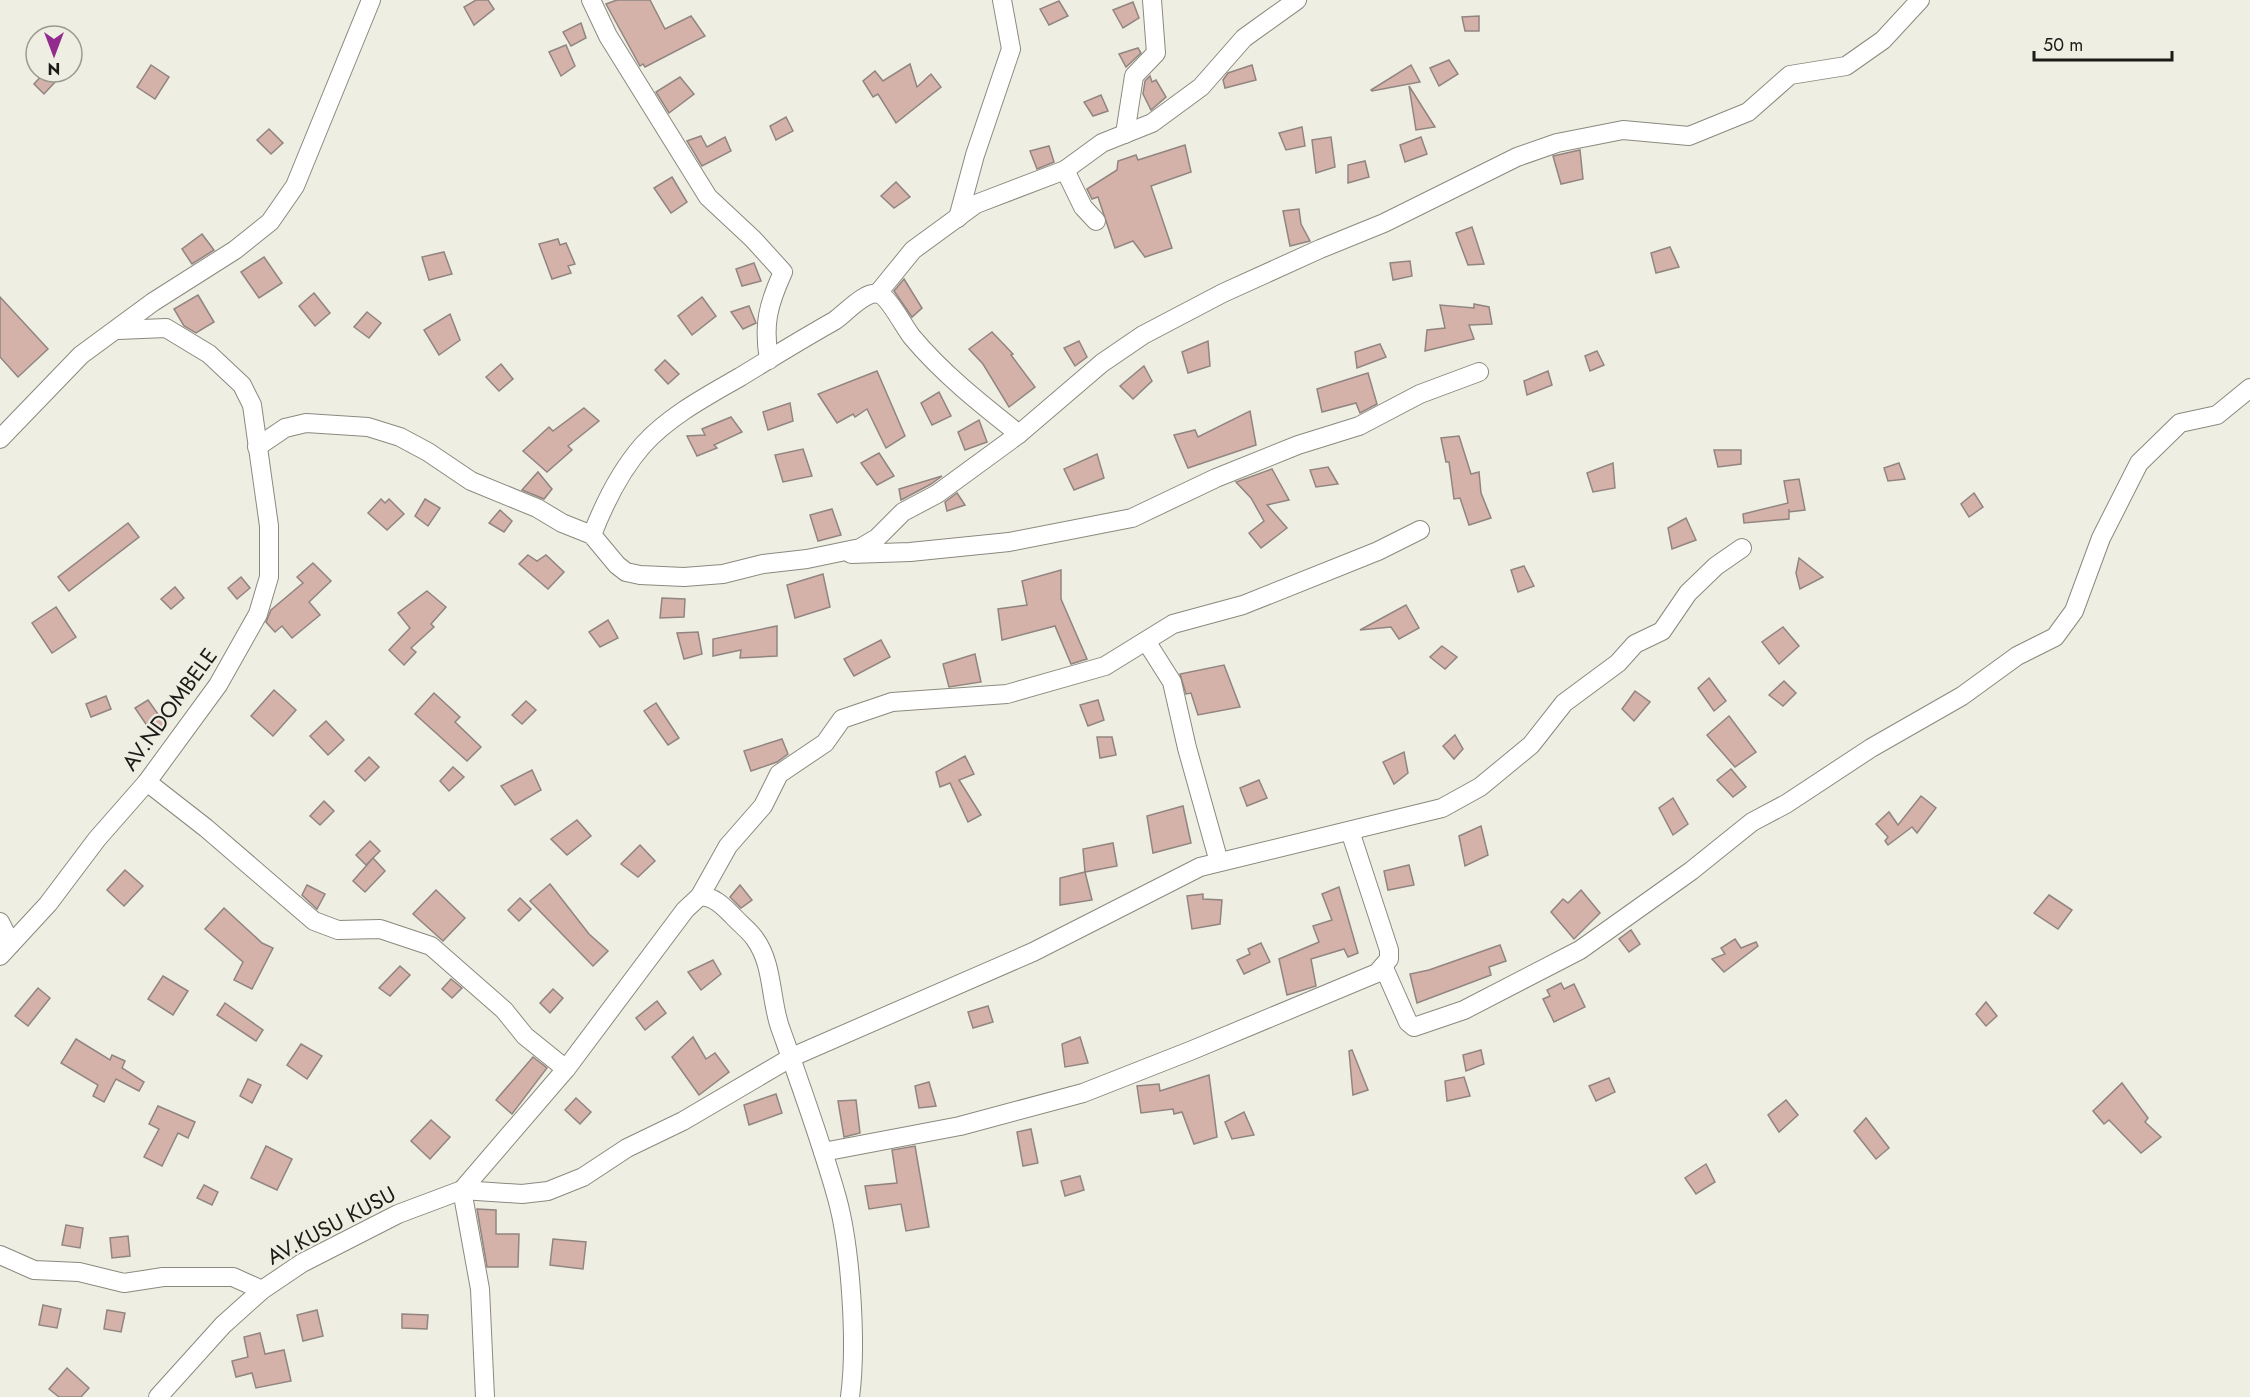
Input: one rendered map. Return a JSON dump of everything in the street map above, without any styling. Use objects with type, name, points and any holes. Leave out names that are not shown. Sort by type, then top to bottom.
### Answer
[{"type":"street","points":[[0,439],[81,355],[118,330],[153,302],[235,250],[270,222],[295,186],[371,0]]},
{"type":"street","points":[[591,0],[608,36],[708,197],[753,239],[783,272],[768,304],[765,336],[769,360]]},
{"type":"street","points":[[958,218],[975,155],[1011,49],[1002,0]]},
{"type":"street","points":[[1125,134],[1134,76],[1156,53],[1152,0]]},
{"type":"street","points":[[592,536],[604,506],[642,446],[705,397],[845,314],[867,296],[878,293],[913,250],[976,204],[1065,170],[1102,143],[1152,123],[1201,87],[1244,38],[1297,0]]},
{"type":"street","points":[[257,447],[285,428],[306,423],[368,427],[400,437],[428,452],[471,481],[537,508],[562,523],[592,536],[617,565],[626,572],[639,575],[684,577],[723,574],[763,564],[829,555],[860,548],[877,538],[903,512],[937,494],[1019,434],[1102,363],[1143,335],[1223,292],[1384,223],[1517,157],[1547,147],[1623,130],[1689,136],[1748,112],[1790,75],[1846,66],[1883,40],[1920,0]]},
{"type":"street","points":[[1065,170],[1083,207],[1096,221]]},
{"type":"street","points":[[878,293],[886,298],[898,321],[927,354],[969,395],[1019,434]]},
{"type":"street","name":"AV.NDOMBELE","points":[[5,950],[48,904],[97,839],[147,782],[218,685],[258,614],[269,578],[270,552],[252,405],[242,385],[227,368],[192,341],[166,328],[118,330]]},
{"type":"street","points":[[829,555],[910,552],[1009,542],[1132,518],[1216,478],[1298,445],[1359,426],[1420,394],[1479,372]]},
{"type":"street","points":[[1384,968],[1405,1016],[1414,1027],[1464,1010],[1504,991],[1580,950],[1691,871],[1752,822],[1786,804],[1871,748],[1962,696],[2017,656],[2047,643],[2063,629],[2074,611],[2101,538],[2139,463],[2180,423],[2217,415],[2250,388]]},
{"type":"street","points":[[462,1190],[566,1069],[685,910],[700,896],[728,846],[763,806],[779,774],[825,743],[842,719],[892,702],[1007,694],[1105,666],[1173,624],[1243,605],[1378,551],[1420,530]]},
{"type":"street","points":[[462,1190],[522,1194],[548,1191],[574,1181],[627,1148],[684,1121],[792,1057],[1033,952],[1136,902],[1174,879],[1219,862],[1442,808],[1480,787],[1531,745],[1564,703],[1618,663],[1635,644],[1662,631],[1688,593],[1716,566],[1742,548]]},
{"type":"street","points":[[1146,641],[1172,682],[1187,748],[1219,862]]},
{"type":"street","points":[[147,782],[206,828],[314,921],[338,930],[380,930],[431,946],[504,1010],[525,1036],[566,1069]]},
{"type":"street","points":[[822,1152],[960,1126],[1083,1093],[1365,979],[1384,968],[1389,959],[1385,936],[1350,831]]},
{"type":"street","points":[[700,896],[710,897],[723,906],[756,940],[768,971],[773,1003],[781,1031],[792,1057],[838,1200],[852,1332],[850,1397]]},
{"type":"street","points":[[0,922],[5,950]]},
{"type":"street","points":[[462,1190],[480,1289],[485,1397]]},
{"type":"street","name":"AV.KUSU KUSU","points":[[158,1397],[223,1325],[262,1290],[302,1263],[346,1239],[398,1214],[462,1190]]},
{"type":"street","points":[[0,1255],[34,1270],[79,1272],[124,1283],[163,1277],[233,1277],[262,1290]]},
{"type":"building","points":[[476,0],[488,0],[494,9],[474,25],[464,7]]},
{"type":"building","points":[[617,0],[650,0],[665,29],[691,16],[705,36],[645,67],[643,64],[640,66],[606,4]]},
{"type":"building","points":[[1059,1],[1068,16],[1049,25],[1040,9]]},
{"type":"building","points":[[1133,2],[1139,18],[1123,28],[1113,10]]},
{"type":"building","points":[[1479,16],[1479,31],[1465,31],[1462,17]]},
{"type":"building","points":[[581,23],[586,38],[571,46],[563,32]]},
{"type":"building","points":[[566,45],[575,66],[561,76],[549,52]]},
{"type":"building","points":[[1138,48],[1141,53],[1126,67],[1119,54]]},
{"type":"building","points":[[1449,60],[1458,74],[1439,86],[1430,68]]},
{"type":"building","points":[[910,64],[917,87],[931,74],[941,87],[896,123],[878,94],[873,97],[863,81],[875,71],[883,81]]},
{"type":"building","points":[[151,65],[169,77],[155,99],[137,87]]},
{"type":"building","points":[[1252,65],[1256,80],[1225,88],[1223,80],[1228,73]]},
{"type":"building","points":[[1411,65],[1420,82],[1371,90]]},
{"type":"building","points":[[1150,76],[1152,82],[1156,80],[1166,97],[1151,110],[1143,94],[1145,81]]},
{"type":"building","points":[[680,77],[694,94],[669,113],[656,92]]},
{"type":"building","points":[[34,84],[53,84],[44,94]]},
{"type":"building","points":[[1409,86],[1435,127],[1416,130]]},
{"type":"building","points":[[1101,95],[1108,111],[1093,116],[1084,102]]},
{"type":"building","points":[[786,117],[793,131],[776,140],[770,126]]},
{"type":"building","points":[[1302,127],[1305,146],[1286,150],[1279,133]]},
{"type":"building","points":[[269,129],[283,143],[271,154],[257,140]]},
{"type":"building","points":[[701,136],[707,147],[725,137],[731,151],[702,166],[687,141]]},
{"type":"building","points":[[1331,137],[1335,167],[1316,173],[1312,140]]},
{"type":"building","points":[[1421,137],[1427,154],[1405,162],[1400,145]]},
{"type":"building","points":[[1185,145],[1191,172],[1151,186],[1172,248],[1145,257],[1133,241],[1115,248],[1098,197],[1092,199],[1087,189],[1117,170],[1118,161],[1136,155],[1138,160]]},
{"type":"building","points":[[1049,146],[1054,162],[1037,169],[1030,151]]},
{"type":"building","points":[[1580,150],[1583,179],[1561,184],[1553,156]]},
{"type":"building","points":[[1365,161],[1369,177],[1348,183],[1348,165]]},
{"type":"building","points":[[672,177],[687,202],[671,213],[654,188]]},
{"type":"building","points":[[896,182],[910,197],[894,208],[881,196]]},
{"type":"building","points":[[1299,209],[1301,224],[1310,241],[1290,246],[1283,211]]},
{"type":"building","points":[[1472,227],[1484,264],[1468,265],[1456,233]]},
{"type":"building","points":[[202,234],[214,250],[192,264],[182,249]]},
{"type":"building","points":[[558,239],[560,245],[566,243],[575,264],[568,266],[571,273],[552,279],[539,244]]},
{"type":"building","points":[[1670,247],[1679,267],[1656,273],[1651,253]]},
{"type":"building","points":[[444,252],[452,274],[429,280],[422,257]]},
{"type":"building","points":[[264,257],[282,283],[259,298],[241,272]]},
{"type":"building","points":[[1410,261],[1412,276],[1393,280],[1390,263]]},
{"type":"building","points":[[754,263],[761,281],[742,286],[736,269]]},
{"type":"building","points":[[904,279],[922,308],[912,317],[894,291]]},
{"type":"building","points":[[314,293],[330,313],[315,326],[299,306]]},
{"type":"building","points":[[198,295],[214,322],[196,333],[184,326],[174,309]]},
{"type":"building","points":[[0,297],[48,349],[18,377],[0,357]]},
{"type":"building","points":[[702,297],[716,316],[692,335],[678,316]]},
{"type":"building","points":[[1474,304],[1489,307],[1492,324],[1469,325],[1474,339],[1425,351],[1427,330],[1445,328],[1440,305],[1474,308]]},
{"type":"building","points":[[749,306],[756,323],[743,329],[731,312]]},
{"type":"building","points":[[367,312],[381,323],[369,338],[354,327]]},
{"type":"building","points":[[450,314],[460,340],[439,355],[424,330]]},
{"type":"building","points":[[992,332],[1013,354],[1011,355],[1035,387],[1009,407],[983,364],[969,349]]},
{"type":"building","points":[[1079,341],[1087,357],[1075,366],[1064,348]]},
{"type":"building","points":[[1208,341],[1210,366],[1188,373],[1182,352]]},
{"type":"building","points":[[1380,344],[1386,357],[1357,368],[1355,352]]},
{"type":"building","points":[[1597,351],[1604,365],[1590,371],[1585,356]]},
{"type":"building","points":[[665,360],[679,374],[668,384],[655,370]]},
{"type":"building","points":[[501,364],[513,379],[499,391],[486,377]]},
{"type":"building","points":[[1144,366],[1152,381],[1133,399],[1120,386]]},
{"type":"building","points":[[877,371],[905,436],[886,448],[867,409],[855,417],[853,414],[837,423],[818,394]]},
{"type":"building","points":[[1548,371],[1552,385],[1527,395],[1524,381]]},
{"type":"building","points":[[1368,373],[1377,404],[1360,413],[1356,403],[1322,412],[1317,389]]},
{"type":"building","points":[[939,392],[951,416],[932,425],[921,403]]},
{"type":"building","points":[[790,403],[793,421],[768,430],[763,412]]},
{"type":"building","points":[[584,408],[599,421],[568,446],[572,450],[547,472],[523,451],[549,427],[553,431]]},
{"type":"building","points":[[1250,411],[1256,445],[1188,468],[1174,435],[1195,430],[1198,437]]},
{"type":"building","points":[[731,417],[742,432],[714,445],[717,448],[697,456],[687,436],[705,435],[702,429]]},
{"type":"building","points":[[979,420],[987,442],[965,450],[958,432]]},
{"type":"building","points":[[1459,436],[1471,474],[1479,472],[1481,493],[1491,518],[1469,525],[1460,498],[1454,499],[1449,462],[1446,462],[1441,438]]},
{"type":"building","points":[[803,449],[812,476],[783,482],[775,455]]},
{"type":"building","points":[[1714,450],[1741,450],[1741,464],[1718,467]]},
{"type":"building","points":[[879,453],[894,476],[877,485],[861,463]]},
{"type":"building","points":[[1097,454],[1104,478],[1074,490],[1064,469]]},
{"type":"building","points":[[1613,463],[1615,488],[1593,492],[1587,473]]},
{"type":"building","points":[[1899,463],[1905,479],[1888,481],[1884,468]]},
{"type":"building","points":[[1328,467],[1338,484],[1316,487],[1310,470]]},
{"type":"building","points":[[1272,469],[1289,500],[1267,505],[1287,528],[1261,548],[1249,533],[1264,521],[1251,498],[1236,482]]},
{"type":"building","points":[[538,472],[552,489],[544,499],[522,490]]},
{"type":"building","points":[[942,476],[931,484],[901,500],[899,489]]},
{"type":"building","points":[[1799,479],[1805,510],[1789,512],[1789,519],[1744,523],[1743,514],[1788,503],[1784,481]]},
{"type":"building","points":[[957,493],[965,505],[947,511],[945,502]]},
{"type":"building","points":[[1974,493],[1983,507],[1969,517],[1961,504]]},
{"type":"building","points":[[381,499],[385,503],[389,499],[404,514],[387,530],[368,513]]},
{"type":"building","points":[[425,499],[440,508],[428,526],[415,516]]},
{"type":"building","points":[[832,509],[841,535],[818,541],[810,515]]},
{"type":"building","points":[[500,510],[512,521],[504,532],[489,523]]},
{"type":"building","points":[[1686,518],[1696,540],[1672,549],[1668,528]]},
{"type":"building","points":[[128,523],[139,537],[69,591],[58,577]]},
{"type":"building","points":[[528,555],[537,561],[546,555],[564,572],[548,589],[519,564]]},
{"type":"building","points":[[1799,558],[1823,577],[1800,589],[1796,573]]},
{"type":"building","points":[[313,563],[331,581],[309,602],[320,615],[292,638],[282,626],[275,632],[266,622],[271,610],[303,583],[297,577]]},
{"type":"building","points":[[1524,566],[1534,586],[1518,592],[1511,570]]},
{"type":"building","points":[[1061,570],[1061,599],[1087,659],[1071,664],[1055,626],[1002,640],[998,609],[1027,605],[1022,581]]},
{"type":"building","points":[[823,574],[830,607],[795,618],[787,585]]},
{"type":"building","points":[[241,577],[250,588],[237,599],[228,588]]},
{"type":"building","points":[[175,587],[184,598],[171,609],[161,599]]},
{"type":"building","points":[[427,591],[446,607],[431,624],[434,627],[411,648],[416,652],[404,665],[389,650],[410,628],[398,613]]},
{"type":"building","points":[[662,598],[685,599],[684,617],[660,618]]},
{"type":"building","points":[[1406,605],[1419,628],[1399,639],[1391,627],[1360,630]]},
{"type":"building","points":[[56,607],[76,637],[52,653],[32,623]]},
{"type":"building","points":[[608,620],[618,638],[600,647],[589,632]]},
{"type":"building","points":[[777,626],[777,656],[740,658],[741,650],[713,656],[713,639]]},
{"type":"building","points":[[1783,627],[1799,646],[1779,664],[1762,642]]},
{"type":"building","points":[[698,632],[702,654],[684,659],[677,633]]},
{"type":"building","points":[[881,640],[890,657],[854,676],[844,659]]},
{"type":"building","points":[[1442,646],[1457,657],[1445,669],[1430,657]]},
{"type":"building","points":[[975,654],[981,682],[949,687],[943,664]]},
{"type":"building","points":[[1224,665],[1240,707],[1198,715],[1191,693],[1186,694],[1180,674]]},
{"type":"building","points":[[1709,678],[1726,701],[1714,711],[1698,688]]},
{"type":"building","points":[[1784,681],[1796,693],[1783,706],[1769,695]]},
{"type":"building","points":[[274,690],[296,710],[273,736],[251,716]]},
{"type":"building","points":[[1635,691],[1650,702],[1634,721],[1622,709]]},
{"type":"building","points":[[434,693],[460,717],[455,722],[481,747],[467,761],[415,714]]},
{"type":"building","points":[[106,696],[111,709],[91,717],[86,704]]},
{"type":"building","points":[[148,700],[165,724],[152,733],[135,708]]},
{"type":"building","points":[[1098,700],[1104,720],[1088,726],[1080,705]]},
{"type":"building","points":[[526,701],[536,710],[522,724],[512,715]]},
{"type":"building","points":[[656,703],[679,738],[668,745],[644,711]]},
{"type":"building","points":[[1729,716],[1756,752],[1735,767],[1707,735]]},
{"type":"building","points":[[326,721],[344,740],[328,755],[310,736]]},
{"type":"building","points":[[1455,735],[1463,749],[1454,759],[1443,746]]},
{"type":"building","points":[[1097,737],[1112,737],[1116,755],[1100,758]]},
{"type":"building","points":[[782,739],[788,754],[777,762],[751,771],[744,751]]},
{"type":"building","points":[[1404,752],[1408,773],[1394,784],[1383,762]]},
{"type":"building","points":[[965,756],[974,774],[959,780],[981,815],[968,822],[950,783],[940,787],[936,772]]},
{"type":"building","points":[[369,757],[379,767],[365,781],[355,771]]},
{"type":"building","points":[[453,767],[464,777],[449,791],[440,781]]},
{"type":"building","points":[[1731,769],[1746,787],[1733,797],[1717,780]]},
{"type":"building","points":[[532,770],[541,790],[515,805],[501,786]]},
{"type":"building","points":[[1259,780],[1267,798],[1247,806],[1240,788]]},
{"type":"building","points":[[1921,796],[1936,808],[1917,833],[1912,827],[1888,845],[1885,841],[1888,837],[1876,824],[1889,812],[1898,825]]},
{"type":"building","points":[[1673,798],[1688,824],[1673,835],[1659,808]]},
{"type":"building","points":[[324,801],[334,811],[320,825],[310,816]]},
{"type":"building","points":[[1183,806],[1191,843],[1153,853],[1147,816]]},
{"type":"building","points":[[577,820],[591,836],[567,855],[551,839]]},
{"type":"building","points":[[1481,826],[1488,855],[1465,866],[1459,836]]},
{"type":"building","points":[[370,841],[380,851],[366,865],[356,855]]},
{"type":"building","points":[[1113,843],[1117,866],[1085,872],[1083,849]]},
{"type":"building","points":[[640,845],[655,861],[638,877],[621,864]]},
{"type":"building","points":[[373,858],[385,871],[365,892],[353,881]]},
{"type":"building","points":[[1409,865],[1414,885],[1388,890],[1384,871]]},
{"type":"building","points":[[125,870],[143,886],[124,906],[107,890]]},
{"type":"building","points":[[1085,872],[1092,900],[1060,905],[1060,878]]},
{"type":"building","points":[[550,884],[589,934],[608,951],[593,966],[530,901]]},
{"type":"building","points":[[307,885],[325,894],[317,909],[302,895]]},
{"type":"building","points":[[740,885],[752,900],[741,908],[730,897]]},
{"type":"building","points":[[1339,887],[1358,953],[1348,957],[1344,949],[1311,959],[1316,986],[1287,995],[1279,959],[1319,942],[1313,926],[1332,920],[1322,894]]},
{"type":"building","points":[[436,890],[465,918],[443,941],[413,914]]},
{"type":"building","points":[[1581,890],[1600,913],[1574,939],[1551,912],[1563,899],[1568,903]]},
{"type":"building","points":[[1203,894],[1203,899],[1222,900],[1220,924],[1192,929],[1187,896]]},
{"type":"building","points":[[2049,895],[2072,910],[2058,929],[2034,913]]},
{"type":"building","points":[[520,898],[531,909],[519,921],[508,910]]},
{"type":"building","points":[[224,908],[262,943],[273,948],[252,989],[234,980],[243,962],[205,929]]},
{"type":"building","points":[[1631,930],[1640,944],[1629,952],[1619,939]]},
{"type":"building","points":[[1735,939],[1741,948],[1756,942],[1758,946],[1724,972],[1712,959],[1725,954],[1721,948]]},
{"type":"building","points":[[1261,943],[1270,962],[1244,974],[1237,960],[1250,954],[1248,949]]},
{"type":"building","points":[[1500,945],[1506,961],[1489,967],[1491,975],[1417,1003],[1410,974],[1429,970]]},
{"type":"building","points":[[713,960],[721,974],[701,990],[688,972]]},
{"type":"building","points":[[400,966],[410,975],[390,996],[379,988]]},
{"type":"building","points":[[163,976],[188,991],[173,1015],[148,999]]},
{"type":"building","points":[[451,979],[462,988],[452,998],[442,989]]},
{"type":"building","points":[[1561,983],[1564,989],[1574,984],[1585,1007],[1554,1022],[1543,999],[1550,996],[1547,990]]},
{"type":"building","points":[[38,988],[50,998],[28,1026],[15,1016]]},
{"type":"building","points":[[553,989],[563,998],[550,1013],[540,1003]]},
{"type":"building","points":[[657,1001],[666,1013],[645,1030],[636,1018]]},
{"type":"building","points":[[1986,1002],[1997,1016],[1986,1026],[1976,1014]]},
{"type":"building","points":[[225,1003],[263,1030],[256,1041],[217,1015]]},
{"type":"building","points":[[988,1006],[993,1022],[973,1028],[968,1012]]},
{"type":"building","points":[[693,1037],[706,1059],[715,1053],[729,1072],[699,1095],[672,1057]]},
{"type":"building","points":[[1080,1037],[1088,1063],[1065,1067],[1062,1044]]},
{"type":"building","points":[[76,1039],[110,1060],[112,1055],[125,1061],[122,1068],[144,1082],[139,1091],[116,1079],[104,1102],[93,1096],[98,1085],[61,1063]]},
{"type":"building","points":[[301,1044],[322,1056],[307,1079],[287,1065]]},
{"type":"building","points":[[1352,1050],[1368,1090],[1353,1095],[1349,1051]]},
{"type":"building","points":[[1481,1050],[1484,1064],[1466,1071],[1463,1055]]},
{"type":"building","points":[[533,1057],[547,1068],[512,1114],[496,1100]]},
{"type":"building","points":[[1209,1075],[1217,1137],[1194,1144],[1182,1112],[1174,1114],[1173,1109],[1141,1113],[1137,1086],[1159,1084],[1160,1091]]},
{"type":"building","points":[[1464,1077],[1470,1096],[1447,1101],[1445,1081]]},
{"type":"building","points":[[1609,1078],[1615,1092],[1596,1101],[1589,1086]]},
{"type":"building","points":[[248,1079],[261,1085],[252,1103],[240,1096]]},
{"type":"building","points":[[929,1082],[936,1106],[919,1108],[915,1086]]},
{"type":"building","points":[[2122,1083],[2148,1118],[2145,1122],[2161,1137],[2141,1153],[2109,1120],[2104,1124],[2093,1111]]},
{"type":"building","points":[[776,1094],[782,1113],[749,1125],[744,1105]]},
{"type":"building","points":[[576,1098],[591,1112],[580,1124],[565,1110]]},
{"type":"building","points":[[856,1100],[860,1133],[844,1137],[838,1101]]},
{"type":"building","points":[[1786,1100],[1798,1115],[1779,1132],[1768,1115]]},
{"type":"building","points":[[158,1106],[195,1122],[188,1138],[178,1133],[162,1166],[144,1157],[159,1129],[149,1124]]},
{"type":"building","points":[[1244,1112],[1254,1135],[1232,1139],[1225,1122]]},
{"type":"building","points":[[1866,1118],[1889,1148],[1876,1159],[1854,1131]]},
{"type":"building","points":[[431,1120],[450,1137],[430,1159],[411,1141]]},
{"type":"building","points":[[1031,1129],[1038,1163],[1023,1166],[1017,1132]]},
{"type":"building","points":[[266,1146],[292,1159],[277,1190],[251,1178]]},
{"type":"building","points":[[915,1146],[929,1227],[906,1231],[901,1204],[869,1209],[865,1186],[897,1183],[892,1150]]},
{"type":"building","points":[[1706,1164],[1715,1182],[1696,1194],[1685,1178]]},
{"type":"building","points":[[1080,1176],[1084,1190],[1065,1196],[1061,1181]]},
{"type":"building","points":[[204,1185],[218,1192],[212,1205],[197,1198]]},
{"type":"building","points":[[477,1209],[496,1210],[496,1234],[519,1234],[518,1267],[487,1267]]},
{"type":"building","points":[[66,1225],[83,1228],[80,1248],[62,1245]]},
{"type":"building","points":[[128,1236],[130,1256],[112,1258],[110,1238]]},
{"type":"building","points":[[553,1239],[586,1242],[583,1269],[550,1265]]},
{"type":"building","points":[[43,1305],[61,1309],[57,1328],[39,1325]]},
{"type":"building","points":[[107,1310],[125,1313],[121,1332],[104,1329]]},
{"type":"building","points":[[317,1310],[323,1336],[303,1341],[297,1315]]},
{"type":"building","points":[[402,1314],[428,1315],[427,1329],[402,1328]]},
{"type":"building","points":[[260,1333],[265,1354],[284,1350],[291,1381],[256,1388],[252,1373],[236,1377],[232,1361],[248,1357],[244,1337]]},
{"type":"building","points":[[67,1368],[89,1388],[81,1397],[59,1397],[49,1389]]}]
